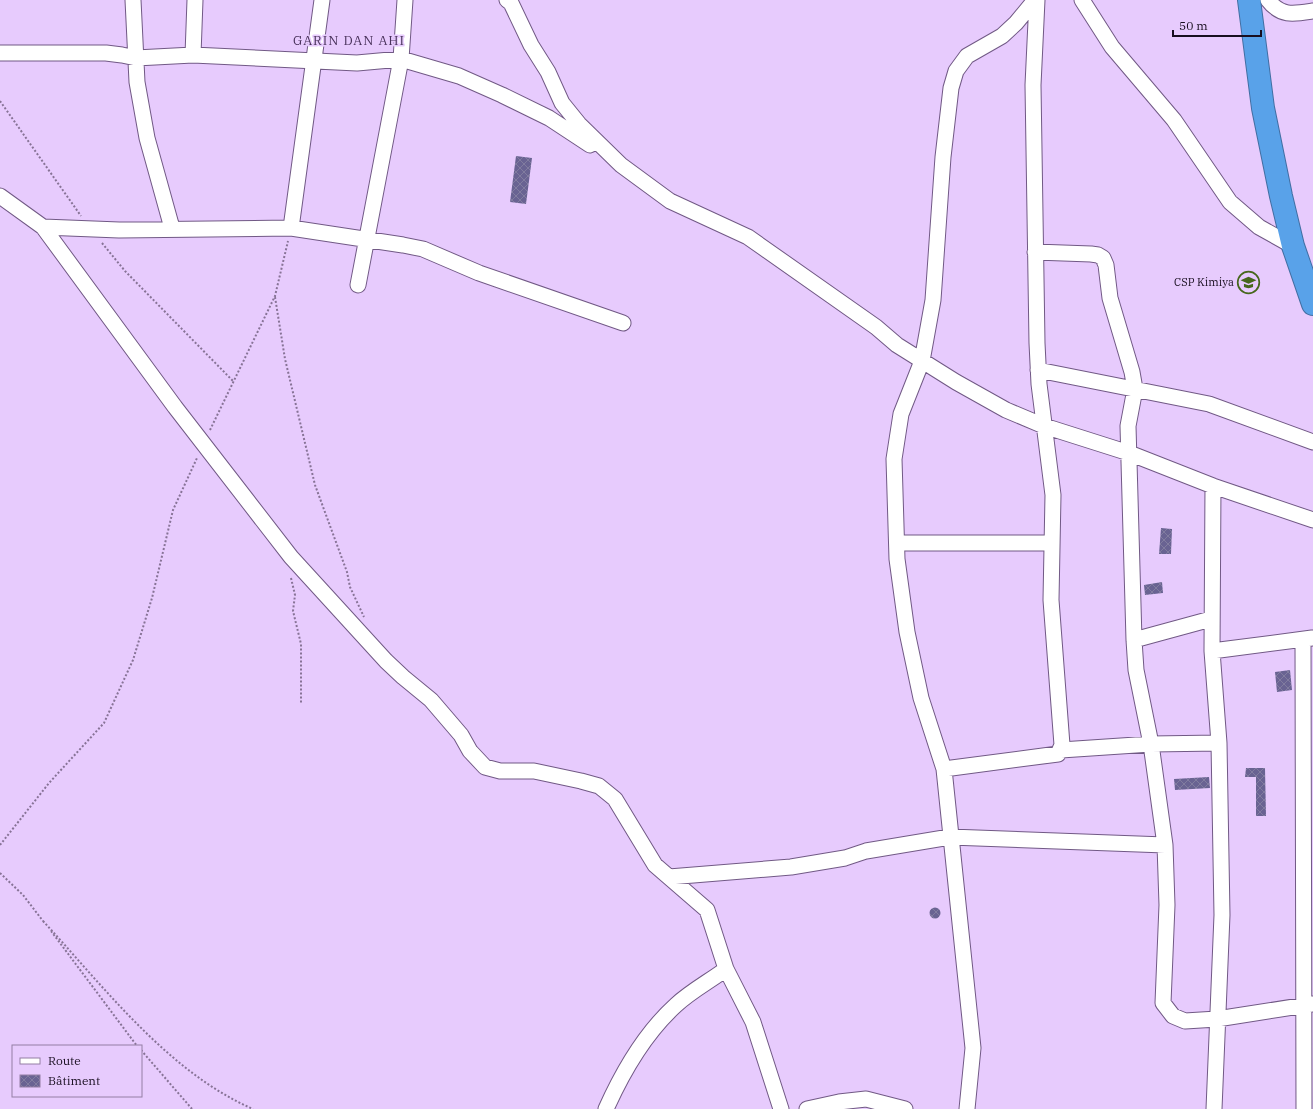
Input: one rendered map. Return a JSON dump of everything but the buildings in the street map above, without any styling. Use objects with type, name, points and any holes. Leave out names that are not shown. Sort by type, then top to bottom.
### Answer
[{"type":"highway","points":[[1249,0],[1263,108],[1293,246],[1313,304]]},
{"type":"street","points":[[133,0],[137,82],[148,138],[172,228]]},
{"type":"street","points":[[193,55],[195,0]]},
{"type":"street","points":[[291,228],[322,0]]},
{"type":"street","points":[[358,284],[401,59],[405,0]]},
{"type":"street","points":[[507,0],[511,3],[531,45],[548,72],[562,103],[579,124],[621,165]]},
{"type":"street","points":[[944,769],[1058,754],[1061,750],[1062,736],[1051,600],[1053,496],[1038,370],[1033,85],[1036,0]]},
{"type":"street","points":[[967,1109],[972,1048],[944,769],[921,698],[909,639],[897,543],[894,458],[901,414],[922,361],[932,300],[943,157],[952,88],[956,71],[967,56],[1002,36],[1016,23],[1036,0]]},
{"type":"street","points":[[1082,0],[1112,47],[1174,120],[1230,202],[1259,227],[1293,246]]},
{"type":"street","points":[[1268,0],[1279,12],[1289,14],[1313,11]]},
{"type":"street","points":[[0,53],[106,53],[122,54],[136,58],[193,55],[357,63],[401,59],[459,76],[524,105],[549,118],[621,165],[670,201],[748,237],[876,328],[896,345],[1006,410],[1044,426],[1129,453],[1213,486],[1313,520]]},
{"type":"street","points":[[0,196],[43,227],[175,407],[291,558],[386,661],[402,677],[431,700],[461,735],[470,751],[485,767],[500,771],[534,771],[599,786],[615,799],[655,865],[706,910],[726,969],[753,1022],[781,1109]]},
{"type":"street","points":[[43,227],[90,229],[291,228],[367,239],[423,249],[479,274],[624,323]]},
{"type":"street","points":[[1035,252],[1091,254],[1098,255],[1103,258],[1106,265],[1110,298],[1132,372],[1135,389],[1128,426],[1134,640],[1136,670],[1151,744],[1165,844],[1167,905],[1163,1003],[1173,1016],[1185,1021],[1217,1019],[1309,1005]]},
{"type":"street","points":[[1038,370],[1209,404],[1313,442]]},
{"type":"street","points":[[1213,486],[1211,618],[1218,743],[1222,915],[1214,1109]]},
{"type":"street","points":[[897,543],[1051,543]]},
{"type":"street","points":[[1134,640],[1211,618]]},
{"type":"street","points":[[1212,651],[1308,639],[1309,1005],[1304,1109]]},
{"type":"street","points":[[1061,750],[1151,744],[1218,743]]},
{"type":"street","points":[[669,877],[791,867],[845,858],[866,851],[950,837],[1165,844]]},
{"type":"street","points":[[606,1109],[625,1070],[650,1033],[676,1004],[726,969]]},
{"type":"street","points":[[807,1109],[839,1105],[866,1099],[905,1109]]},
{"type":"path","points":[[0,101],[90,229],[125,271],[234,381]]},
{"type":"path","points":[[204,443],[275,296],[291,228]]},
{"type":"path","points":[[275,296],[285,359],[315,485],[347,572],[350,587],[366,621]]},
{"type":"path","points":[[0,845],[49,783],[104,723],[133,660],[152,598],[173,510],[199,454],[203,461]]},
{"type":"path","points":[[291,577],[295,595],[293,611],[301,644],[301,703]]},
{"type":"path","points":[[0,873],[23,895],[137,1045]]},
{"type":"path","points":[[43,921],[158,1046],[183,1067],[234,1101],[253,1109]]},
{"type":"path","points":[[142,1051],[192,1109]]},
{"type":"place","name":"CSP Kimiya","points":[[1249,282]]},
{"type":"district","name":"GARIN DAN AHI","points":[[349,40]]}]
